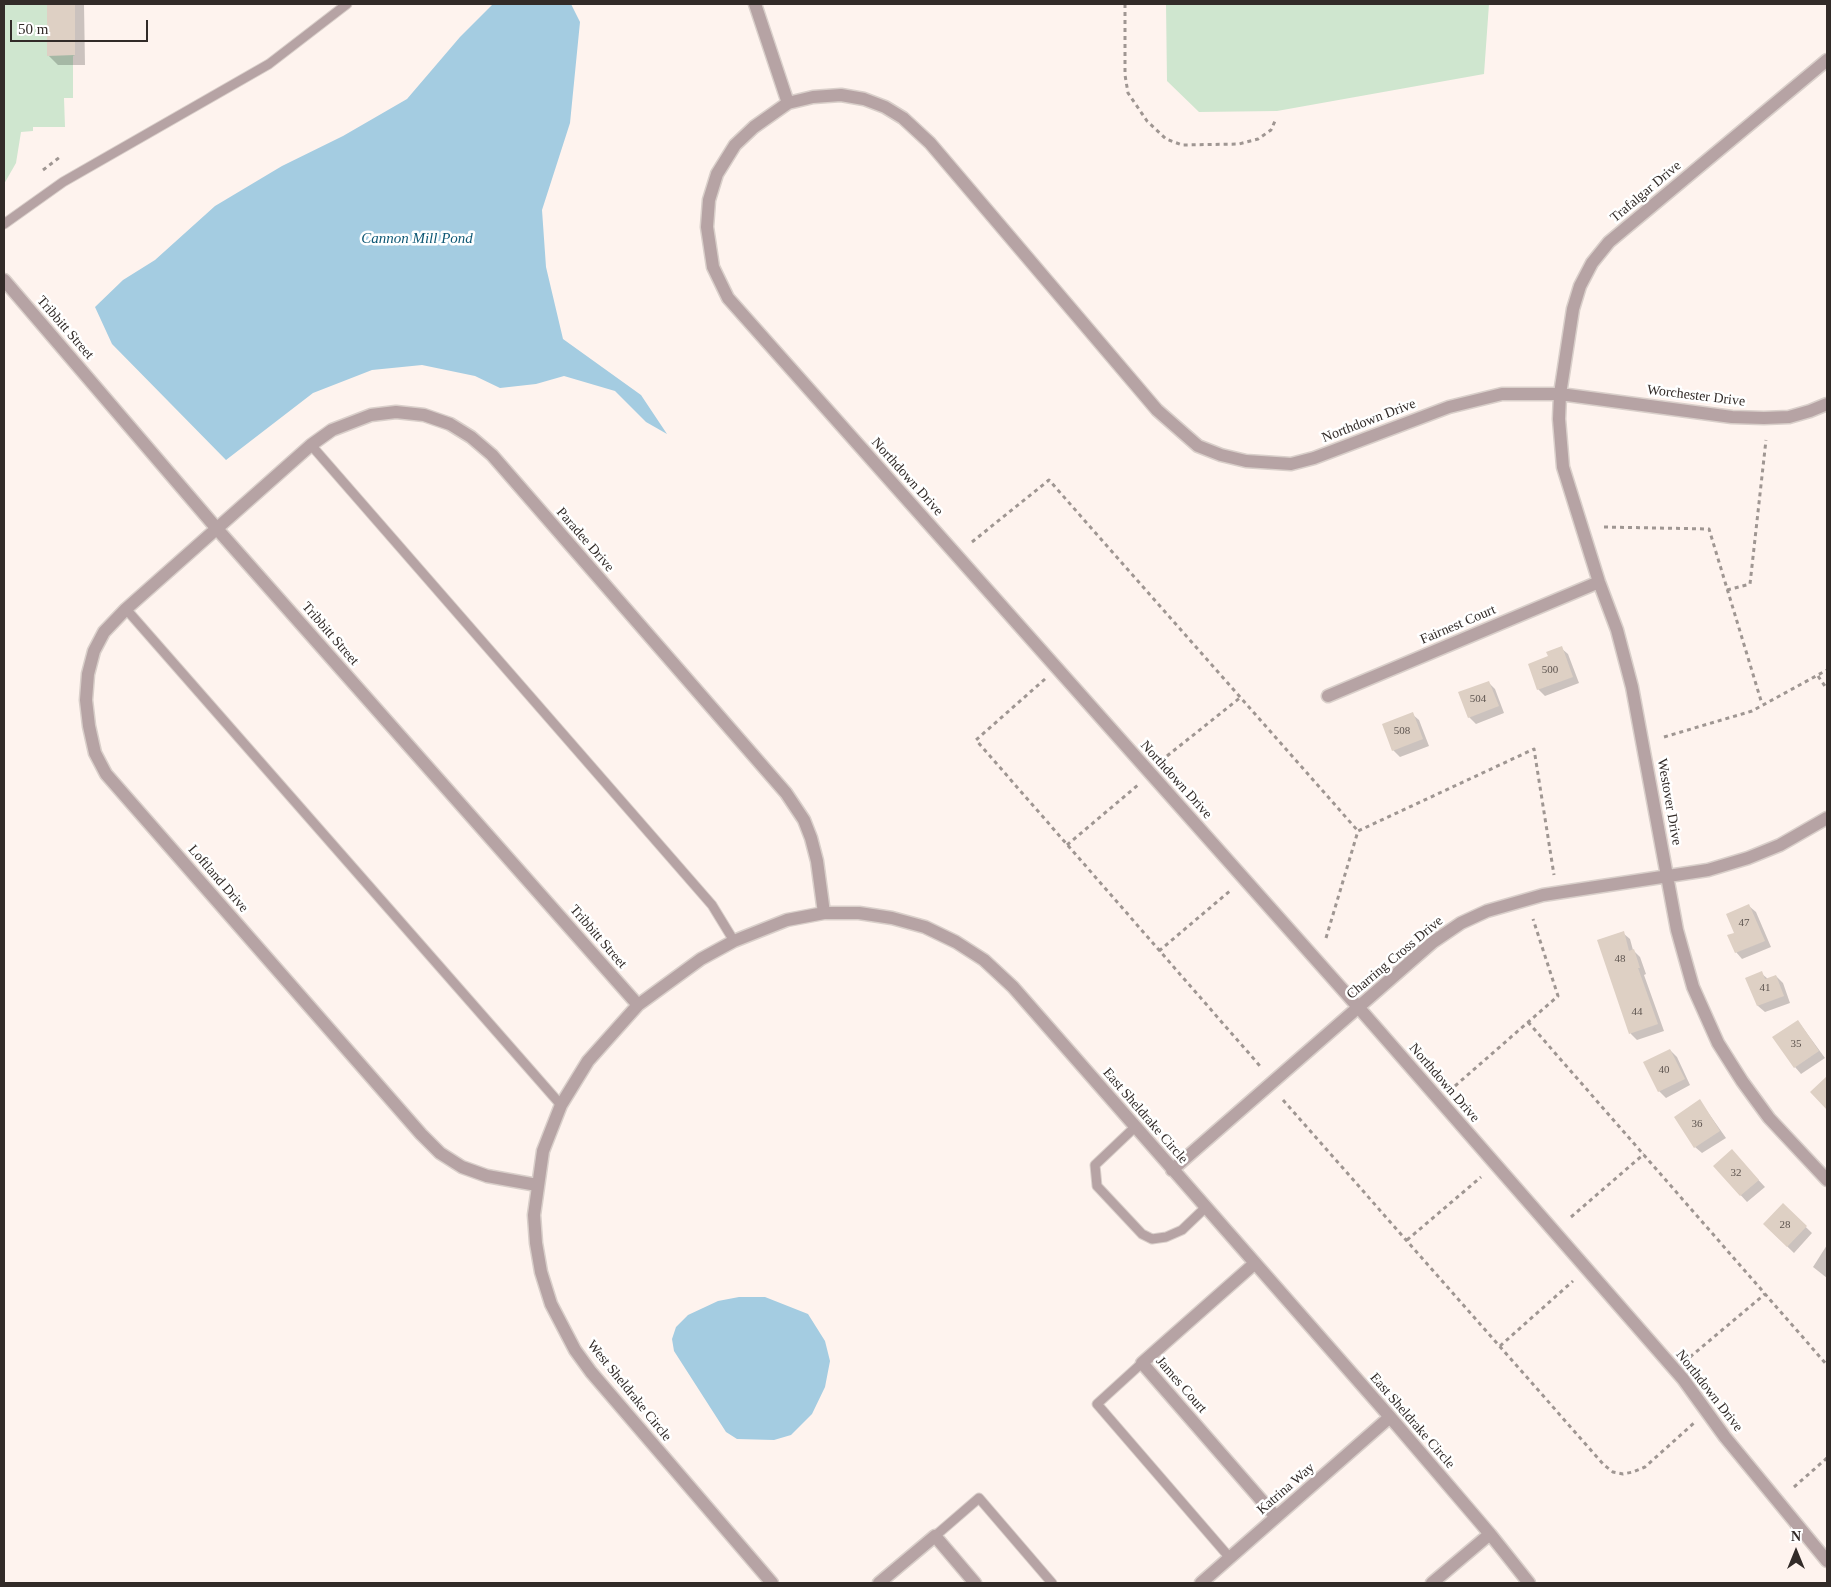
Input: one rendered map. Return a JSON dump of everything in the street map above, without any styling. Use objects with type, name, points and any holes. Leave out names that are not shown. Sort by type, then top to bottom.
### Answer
[{"type":"street","points":[[755,4],[788,103]]},
{"type":"street","name":"Trafalgar Drive","points":[[1560,394],[1573,309],[1580,286],[1592,262],[1609,242],[1827,60]]},
{"type":"street","name":"Northdown Drive","points":[[1560,394],[1529,392],[1477,399],[1314,458],[1292,464],[1268,464],[1221,455],[1198,446],[1157,410],[930,143],[903,118],[885,107],[864,99],[841,95],[813,97],[788,103],[754,127],[735,145],[717,174],[709,200],[707,228],[713,267],[728,298],[1359,1008],[1683,1379],[1725,1437],[1827,1561]]},
{"type":"street","name":"Tribbitt Street","points":[[4,280],[218,530],[638,1005]]},
{"type":"street","name":"Worchester Drive","points":[[1560,394],[1732,417],[1789,417],[1810,412],[1827,404]]},
{"type":"street","name":"Westover Drive","points":[[1560,394],[1560,442],[1563,467],[1599,582],[1617,630],[1632,687],[1667,877],[1686,964],[1704,1016],[1718,1043],[1769,1118],[1827,1180]]},
{"type":"street","name":"Paradee Drive","points":[[218,530],[311,445],[332,430],[350,422],[371,415],[396,412],[424,415],[450,424],[471,437],[492,455],[796,806],[811,838],[817,861],[824,913]]},
{"type":"street","name":"Loftland Drive","points":[[218,530],[126,608],[104,632],[94,651],[88,674],[86,700],[95,753],[106,774],[421,1134],[440,1153],[462,1166],[487,1176],[537,1185]]},
{"type":"street","name":"Fairnest Court","points":[[1328,696],[1599,582]]},
{"type":"street","name":"Charring Cross Drive","points":[[1172,1170],[1433,942],[1461,923],[1487,911],[1543,894],[1708,870],[1748,858],[1780,845],[1827,818]]},
{"type":"street","name":"East Sheldrake Circle","points":[[638,1005],[701,959],[734,941],[787,920],[824,913],[859,913],[892,918],[925,927],[956,942],[984,960],[1013,988],[1134,1128],[1390,1417],[1490,1534],[1529,1583]]},
{"type":"street","name":"West Sheldrake Circle","points":[[638,1005],[588,1061],[561,1105],[542,1151],[534,1215],[536,1243],[548,1296],[561,1327],[591,1372],[772,1583]]},
{"type":"street","name":"James Court","points":[[1254,1264],[1142,1363],[1276,1517]]},
{"type":"street","name":"Katrina Way","points":[[1201,1583],[1390,1417]]},
{"type":"street","points":[[1432,1583],[1490,1534]]},
{"type":"street","points":[[879,1583],[935,1536],[975,1583]]},
{"type":"lane","points":[[4,224],[63,182],[269,64],[348,4]]},
{"type":"lane","points":[[311,445],[712,905],[734,941]]},
{"type":"lane","points":[[126,608],[561,1105]]},
{"type":"lane","points":[[1134,1128],[1095,1165],[1097,1186],[1142,1234],[1152,1239],[1166,1237],[1182,1230],[1205,1208]]},
{"type":"lane","points":[[1142,1363],[1096,1404],[1230,1558]]},
{"type":"lane","points":[[935,1536],[979,1498],[1052,1583]]},
{"type":"path","points":[[1125,4],[1125,75],[1128,92],[1147,121],[1166,138],[1182,145],[1239,144],[1258,140],[1271,130],[1275,121]]},
{"type":"path","points":[[43,170],[60,157]]},
{"type":"path","points":[[1727,590],[1750,584],[1766,440]]},
{"type":"path","points":[[972,542],[1049,480],[1358,831]]},
{"type":"path","points":[[1604,527],[1709,529],[1762,704]]},
{"type":"path","points":[[1664,737],[1752,712],[1762,704],[1827,670]]},
{"type":"path","points":[[1818,676],[1827,689]]},
{"type":"path","points":[[1045,679],[976,740],[1260,1066]]},
{"type":"path","points":[[1167,756],[1241,697]]},
{"type":"path","points":[[1326,938],[1358,831],[1534,749],[1554,875]]},
{"type":"path","points":[[1067,845],[1138,785]]},
{"type":"path","points":[[1159,951],[1230,890]]},
{"type":"path","points":[[1455,1086],[1558,996],[1533,919]]},
{"type":"path","points":[[1528,1022],[1827,1365]]},
{"type":"path","points":[[1283,1100],[1604,1465],[1613,1472],[1623,1474],[1645,1467],[1694,1423]]},
{"type":"path","points":[[1571,1217],[1644,1154]]},
{"type":"path","points":[[1407,1240],[1481,1177]]},
{"type":"path","points":[[1500,1346],[1572,1281]]},
{"type":"path","points":[[1690,1357],[1765,1294]]},
{"type":"path","points":[[1794,1487],[1827,1458]]},
{"type":"green space","points":[[4,4],[75,4],[75,55],[73,56],[73,98],[64,98],[65,127],[33,127],[33,131],[21,132],[16,163],[4,184]]},
{"type":"green space","points":[[1166,4],[1489,4],[1484,74],[1277,111],[1199,112],[1167,81]]},
{"type":"water","name":"Cannon Mill Pond","points":[[493,4],[571,4],[580,22],[570,123],[542,210],[546,267],[563,339],[641,395],[667,434],[646,422],[615,391],[564,376],[536,384],[500,388],[475,376],[422,365],[372,370],[313,393],[226,460],[112,344],[95,307],[123,280],[155,260],[215,206],[282,166],[343,136],[407,99],[460,37]]},
{"type":"water","points":[[739,1297],[765,1297],[808,1314],[825,1341],[830,1361],[825,1387],[812,1414],[791,1435],[774,1440],[737,1439],[726,1432],[674,1351],[672,1339],[676,1327],[688,1315],[718,1301]]},
{"type":"building","points":[[47,4],[75,4],[75,55],[47,56]]},
{"type":"building","points":[[1562,646],[1573,677],[1537,690],[1528,664],[1548,656],[1546,652]]},
{"type":"building","points":[[1489,681],[1499,706],[1468,718],[1458,692]]},
{"type":"building","points":[[1413,712],[1423,739],[1392,751],[1382,724]]},
{"type":"building","points":[[1749,904],[1765,941],[1735,953],[1727,935],[1734,933],[1726,914]]},
{"type":"building","points":[[1624,931],[1629,951],[1634,949],[1640,968],[1638,968],[1658,1024],[1629,1034],[1597,940]]},
{"type":"building","points":[[1762,971],[1765,979],[1776,975],[1784,996],[1757,1006],[1745,978]]},
{"type":"building","points":[[1798,1020],[1819,1051],[1794,1068],[1772,1037]]},
{"type":"building","points":[[1670,1049],[1685,1079],[1658,1092],[1643,1062]]},
{"type":"building","points":[[1827,1076],[1827,1110],[1810,1092]]},
{"type":"building","points":[[1700,1099],[1720,1131],[1694,1148],[1674,1117]]},
{"type":"building","points":[[1732,1149],[1759,1180],[1740,1196],[1713,1166]]},
{"type":"building","points":[[1783,1203],[1807,1226],[1787,1247],[1763,1224]]}]
